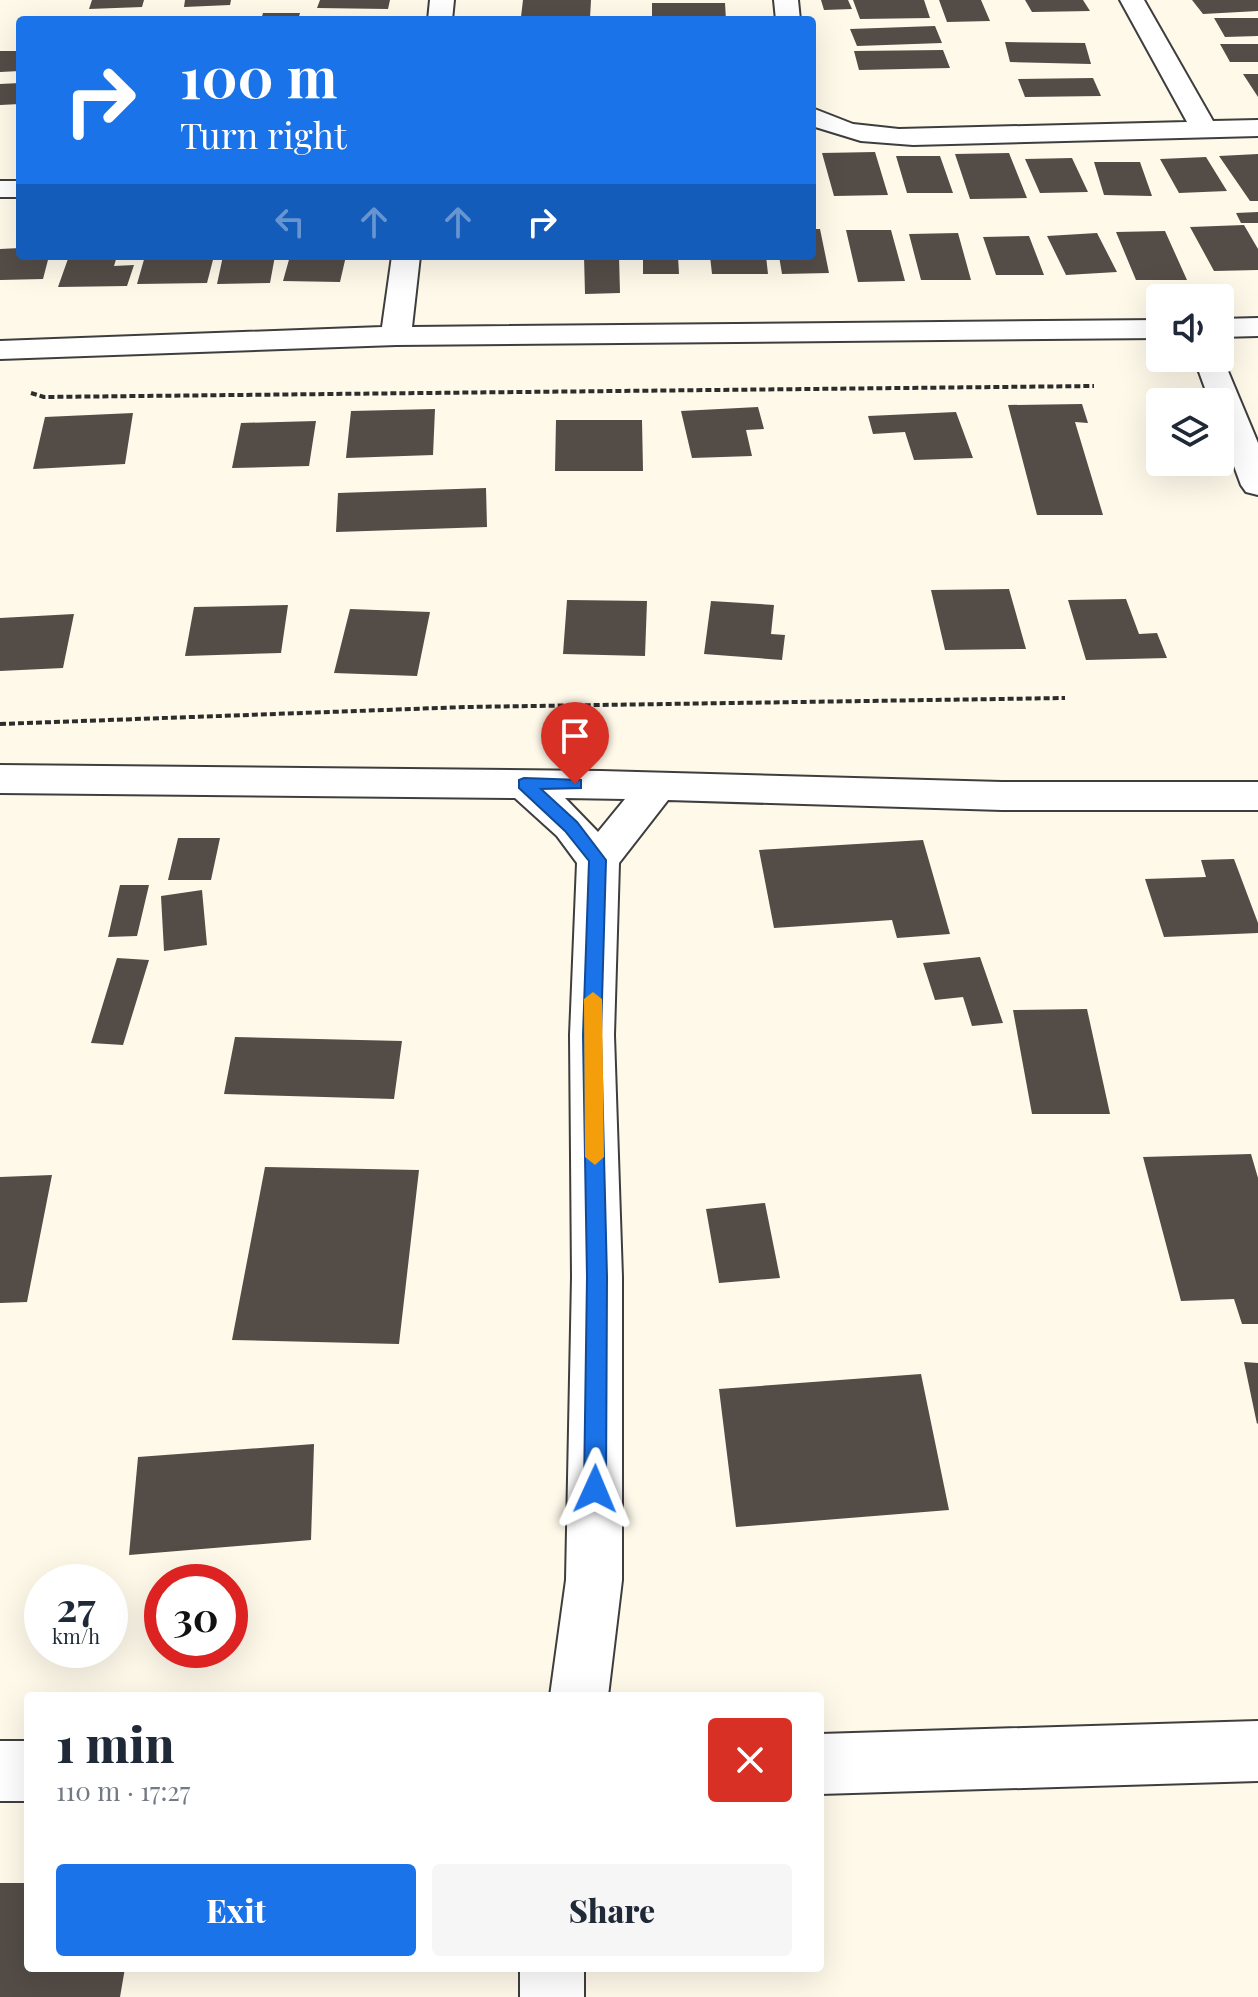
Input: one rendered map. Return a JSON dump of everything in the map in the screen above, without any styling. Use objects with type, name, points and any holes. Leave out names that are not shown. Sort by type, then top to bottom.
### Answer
[{"type":"street","points":[[1132,0],[1203,127]]},
{"type":"street","points":[[816,118],[829,126],[862,135],[913,137],[1203,127],[1258,128]]},
{"type":"street","points":[[396,336],[406,260]]},
{"type":"street","points":[[1234,328],[1258,327]]},
{"type":"street","points":[[0,350],[396,336],[1146,329]]},
{"type":"street","points":[[1214,372],[1258,485]]},
{"type":"street","points":[[0,779],[524,784],[1002,796],[1258,796]]},
{"type":"street","points":[[524,784],[571,826],[598,860]]},
{"type":"street","points":[[580,1692],[594,1580],[597,1277],[592,1035],[598,860],[655,789]]},
{"type":"street","points":[[824,1764],[1258,1751]]},
{"type":"street","points":[[0,1771],[24,1771]]},
{"type":"street","points":[[552,1972],[552,1997]]},
{"type":"path","points":[[29,392],[44,397],[1094,386]]},
{"type":"path","points":[[0,724],[466,707],[1065,698]]},
{"type":"building","points":[[92,0],[144,0],[142,7],[89,9]]},
{"type":"building","points":[[185,0],[231,0],[230,5],[184,7]]},
{"type":"building","points":[[320,0],[390,0],[388,9],[317,8]]},
{"type":"building","points":[[523,0],[591,0],[590,16],[521,16]]},
{"type":"building","points":[[821,0],[848,0],[852,9],[824,10]]},
{"type":"building","points":[[853,0],[924,0],[930,18],[860,19]]},
{"type":"building","points":[[939,0],[981,0],[990,21],[947,22]]},
{"type":"building","points":[[1025,0],[1083,0],[1090,11],[1032,12]]},
{"type":"building","points":[[1192,0],[1258,0],[1258,11],[1203,14]]},
{"type":"building","points":[[652,3],[725,3],[726,16],[652,16]]},
{"type":"building","points":[[263,13],[300,13],[299,16],[262,16]]},
{"type":"building","points":[[1214,18],[1258,18],[1258,36],[1225,37]]},
{"type":"building","points":[[935,26],[942,43],[857,46],[850,29]]},
{"type":"building","points":[[1005,42],[1085,43],[1091,64],[1010,62]]},
{"type":"building","points":[[1220,44],[1258,44],[1258,62],[1230,62]]},
{"type":"building","points":[[943,50],[950,68],[859,70],[854,51]]},
{"type":"building","points":[[0,51],[16,51],[16,71],[0,72]]},
{"type":"building","points":[[1243,74],[1258,74],[1258,97]]},
{"type":"building","points":[[1093,78],[1101,96],[1025,97],[1018,79]]},
{"type":"building","points":[[16,83],[16,104],[0,105],[0,84]]},
{"type":"building","points":[[875,152],[888,195],[834,196],[822,153]]},
{"type":"building","points":[[1009,153],[1027,198],[970,199],[955,154]]},
{"type":"building","points":[[1258,154],[1258,201],[1250,201],[1219,156]]},
{"type":"building","points":[[896,156],[940,156],[953,193],[907,193]]},
{"type":"building","points":[[1206,157],[1227,191],[1179,193],[1160,159]]},
{"type":"building","points":[[1072,158],[1088,192],[1040,193],[1025,159]]},
{"type":"building","points":[[1094,162],[1140,162],[1152,196],[1104,195]]},
{"type":"building","points":[[1258,212],[1258,223],[1241,223],[1236,213]]},
{"type":"building","points":[[1244,225],[1258,249],[1258,270],[1214,271],[1190,227]]},
{"type":"building","points":[[816,229],[820,229],[829,273],[782,274],[780,260],[816,260]]},
{"type":"building","points":[[846,230],[891,230],[905,281],[858,282]]},
{"type":"building","points":[[1165,231],[1187,280],[1136,280],[1116,232]]},
{"type":"building","points":[[958,233],[971,280],[921,280],[909,234]]},
{"type":"building","points":[[1097,233],[1117,272],[1066,275],[1047,236]]},
{"type":"building","points":[[1029,236],[1044,275],[996,275],[983,237]]},
{"type":"building","points":[[16,248],[16,260],[48,260],[43,279],[0,280],[0,249]]},
{"type":"building","points":[[68,260],[116,260],[114,266],[134,265],[127,286],[58,287]]},
{"type":"building","points":[[144,260],[213,260],[207,283],[137,284]]},
{"type":"building","points":[[222,260],[274,260],[270,283],[217,284]]},
{"type":"building","points":[[289,260],[345,260],[340,282],[283,281]]},
{"type":"building","points":[[584,260],[619,260],[620,293],[585,294]]},
{"type":"building","points":[[643,260],[678,260],[679,274],[643,274]]},
{"type":"building","points":[[710,260],[766,260],[768,274],[712,274]]},
{"type":"building","points":[[1082,404],[1088,423],[1075,422],[1103,515],[1037,515],[1008,405]]},
{"type":"building","points":[[758,407],[764,429],[746,430],[752,456],[692,458],[681,411]]},
{"type":"building","points":[[435,409],[433,455],[346,458],[351,411]]},
{"type":"building","points":[[956,412],[973,458],[914,460],[905,432],[873,434],[868,416]]},
{"type":"building","points":[[133,413],[125,464],[33,469],[45,417]]},
{"type":"building","points":[[556,420],[642,420],[643,471],[555,471]]},
{"type":"building","points":[[316,421],[309,466],[232,468],[241,423]]},
{"type":"building","points":[[486,488],[487,527],[336,532],[338,493]]},
{"type":"building","points":[[1009,589],[1026,649],[945,650],[931,590]]},
{"type":"building","points":[[1126,599],[1139,634],[1157,633],[1167,658],[1086,660],[1068,600]]},
{"type":"building","points":[[567,600],[647,601],[645,656],[563,654]]},
{"type":"building","points":[[711,601],[774,605],[771,634],[785,635],[782,660],[704,654]]},
{"type":"building","points":[[288,605],[281,653],[185,656],[194,607]]},
{"type":"building","points":[[350,609],[430,612],[417,676],[334,673]]},
{"type":"building","points":[[74,614],[63,668],[0,671],[0,618]]},
{"type":"building","points":[[178,838],[220,838],[211,880],[168,880]]},
{"type":"building","points":[[923,840],[950,934],[897,938],[892,920],[774,928],[759,850]]},
{"type":"building","points":[[1234,859],[1258,923],[1258,933],[1164,937],[1145,879],[1206,877],[1201,860]]},
{"type":"building","points":[[120,885],[149,885],[137,936],[108,937]]},
{"type":"building","points":[[202,890],[207,945],[164,951],[161,896]]},
{"type":"building","points":[[980,957],[1003,1023],[972,1026],[963,997],[935,1000],[923,963]]},
{"type":"building","points":[[117,958],[149,960],[123,1045],[91,1043]]},
{"type":"building","points":[[1087,1009],[1110,1114],[1032,1114],[1013,1010]]},
{"type":"building","points":[[235,1037],[402,1041],[394,1099],[224,1094]]},
{"type":"building","points":[[1251,1154],[1258,1178],[1258,1324],[1242,1324],[1234,1299],[1181,1301],[1143,1157]]},
{"type":"building","points":[[265,1167],[419,1170],[399,1344],[232,1340]]},
{"type":"building","points":[[52,1175],[27,1302],[0,1303],[0,1177]]},
{"type":"building","points":[[765,1203],[780,1278],[719,1283],[706,1209]]},
{"type":"building","points":[[1244,1362],[1258,1363],[1257,1424]]},
{"type":"building","points":[[921,1374],[949,1510],[736,1527],[719,1389]]},
{"type":"building","points":[[314,1444],[311,1540],[129,1555],[138,1457]]},
{"type":"building","points":[[0,1883],[24,1883],[24,1972],[124,1972],[120,1997],[0,1997]]},
{"type":"slow traffic","points":[[593,999],[595,1157]]},
{"type":"route","points":[[575,784],[524,784],[571,826],[598,860],[592,1035],[597,1277],[595,1489]]}]
